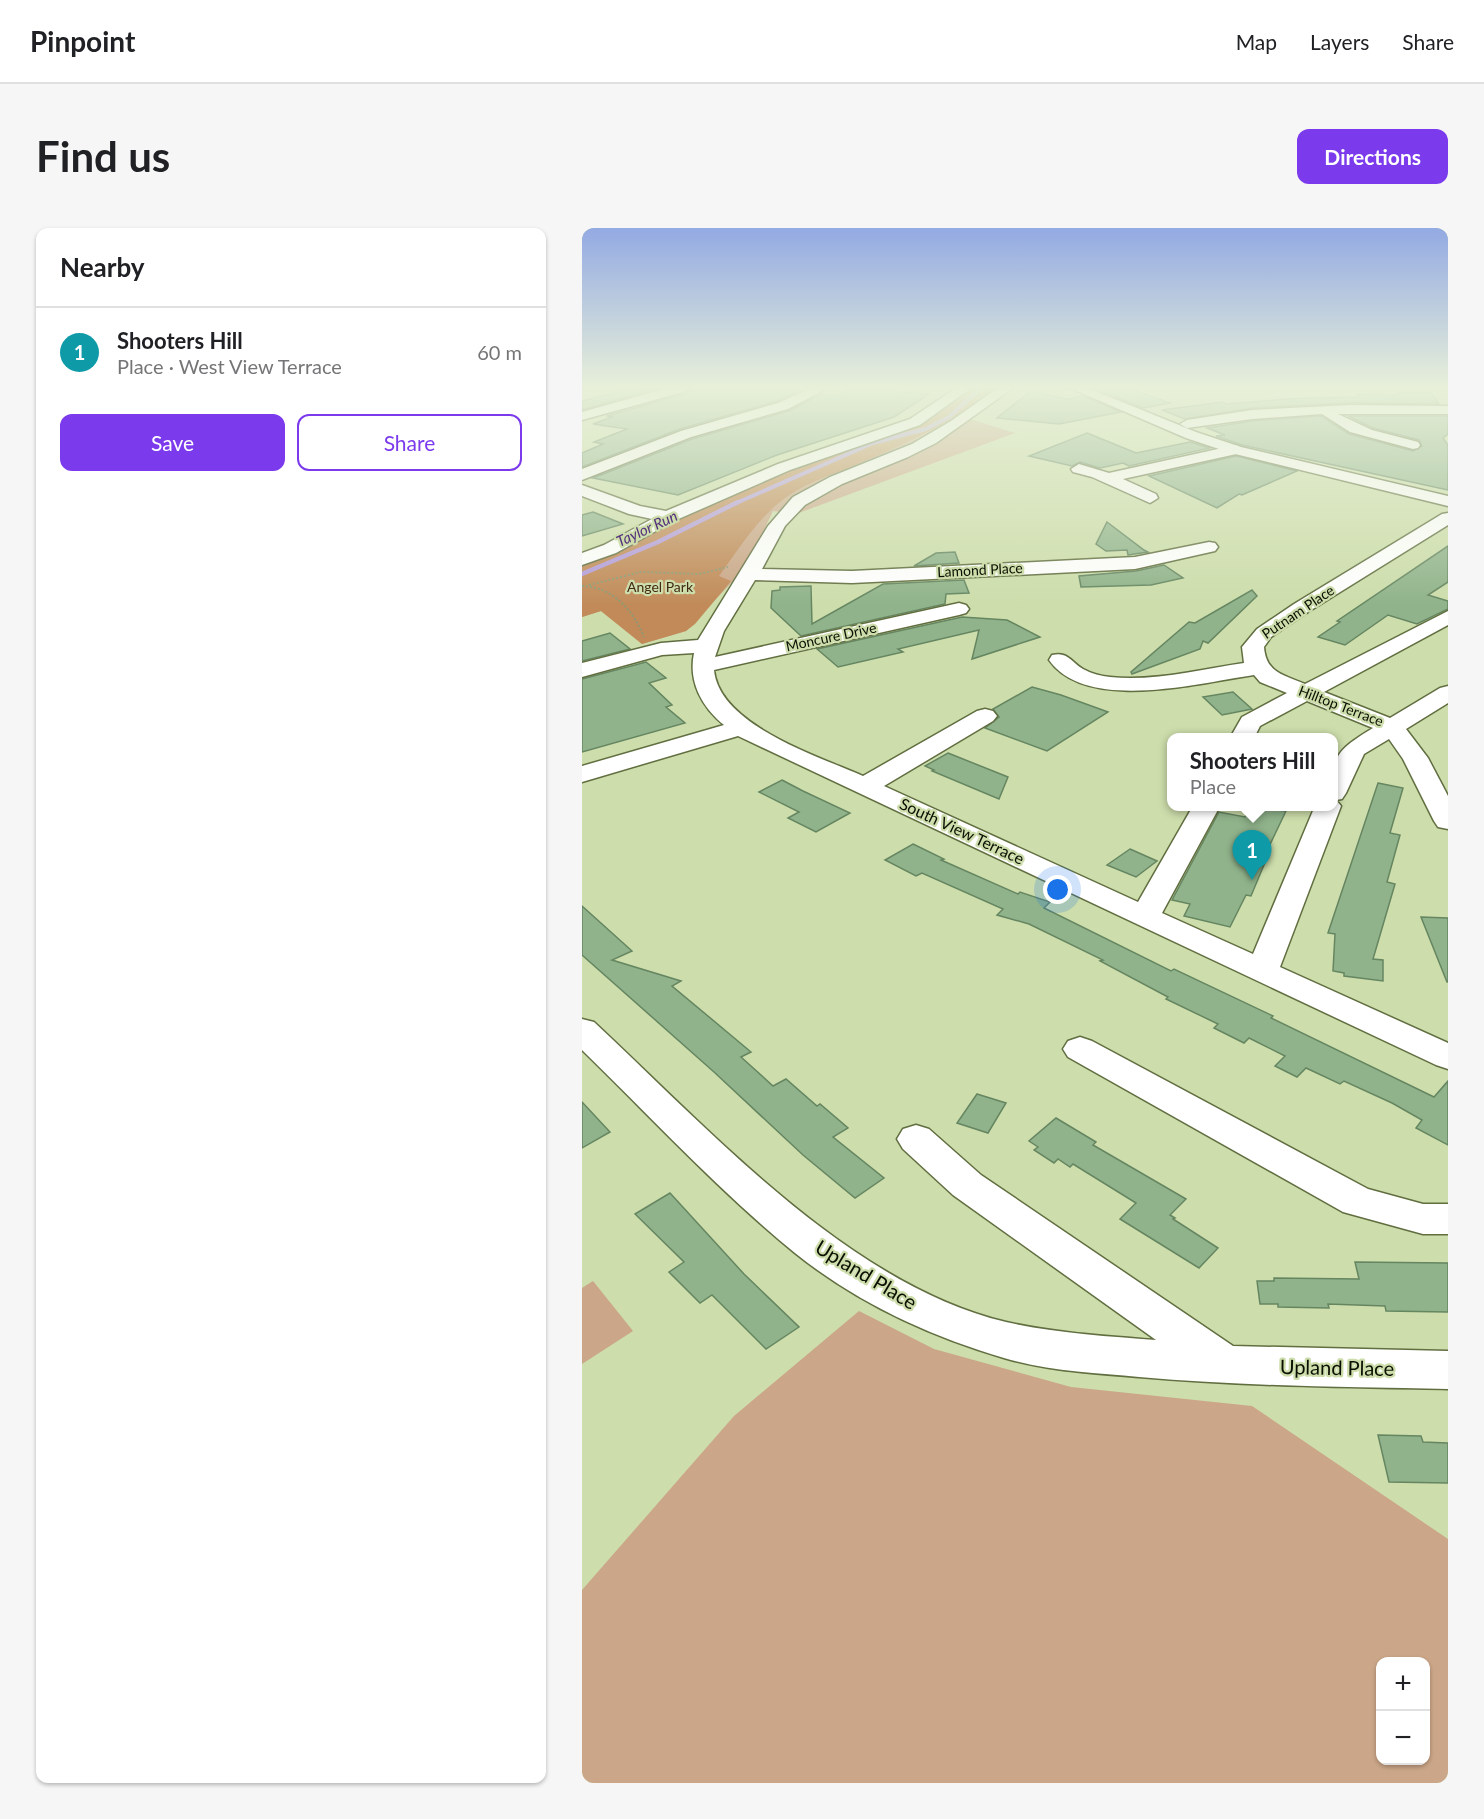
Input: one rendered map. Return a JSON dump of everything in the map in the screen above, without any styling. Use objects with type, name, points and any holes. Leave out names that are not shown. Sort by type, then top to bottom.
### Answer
[{"type":"street","points":[[582,475],[619,461]]},
{"type":"street","points":[[582,559],[610,549],[668,517],[802,461]]},
{"type":"street","points":[[705,656],[741,570],[799,501],[824,487],[884,461]]},
{"type":"street","points":[[1111,477],[1187,461]]},
{"type":"street","points":[[1280,461],[1448,501]]},
{"type":"street","points":[[1079,469],[1111,477],[1117,484],[1150,498]]},
{"type":"street","points":[[582,490],[652,516],[668,517]]},
{"type":"street","name":"Putnam Place","points":[[1257,668],[1254,662],[1253,647],[1264,633],[1347,579],[1448,519]]},
{"type":"street","name":"Lamond Place","points":[[741,570],[852,577],[1135,563],[1152,561],[1183,550],[1209,546]]},
{"type":"street","name":"Moncure Drive","points":[[582,670],[661,649],[705,656],[959,609]]},
{"type":"street","points":[[1244,733],[1250,722],[1448,616]]},
{"type":"street","name":"South View Terrace","points":[[705,656],[707,690],[716,705],[739,728],[1448,1057]]},
{"type":"street","points":[[1060,660],[1065,669],[1078,675],[1118,685],[1160,682],[1257,668]]},
{"type":"street","name":"Hilltop Terrace","points":[[1257,668],[1277,681],[1392,727],[1415,758],[1448,821]]},
{"type":"street","points":[[1338,783],[1354,750],[1448,693]]},
{"type":"street","points":[[866,786],[985,716]]},
{"type":"street","points":[[582,774],[739,728]]},
{"type":"street","points":[[1144,917],[1205,811]]},
{"type":"street","points":[[1262,972],[1326,811]]},
{"type":"street","name":"Upland Place","points":[[582,1030],[743,1184],[810,1242],[867,1280],[930,1314],[1005,1340],[1069,1352],[1226,1365],[1448,1370]]},
{"type":"street","points":[[1080,1049],[1357,1201],[1422,1219],[1448,1219]]},
{"type":"street","points":[[916,1139],[967,1185],[1226,1365]]},
{"type":"path","points":[[582,586],[647,572],[682,575],[741,570]]},
{"type":"path","points":[[589,585],[616,598],[631,610],[639,623],[647,645]]},
{"type":"green space","name":"Angel Park","points":[[814,461],[864,461],[806,485],[777,504],[750,533],[719,576],[731,581],[695,624],[686,631],[642,644],[601,611],[582,617],[582,563],[629,546],[697,509]]},
{"type":"green space","name":"Angel Park","points":[[823,461],[940,461],[796,514],[773,511],[747,566],[686,631],[642,644],[601,611],[582,617],[609,555],[697,509]]},
{"type":"green space","points":[[593,1281],[633,1331],[582,1364],[582,1288]]},
{"type":"green space","points":[[859,1311],[934,1349],[1071,1387],[1252,1406],[1448,1539],[1448,1783],[582,1783],[582,1590],[734,1416]]},
{"type":"building","points":[[582,461],[599,461],[582,467]]},
{"type":"building","points":[[637,461],[763,461],[678,495],[593,478]]},
{"type":"building","points":[[1049,461],[1153,461],[1129,466],[1123,463],[1100,468],[1080,462],[1072,466]]},
{"type":"building","points":[[1216,461],[1255,461],[1297,471],[1242,495],[1239,494],[1217,508],[1149,476]]},
{"type":"building","points":[[1313,461],[1448,461],[1448,490]]},
{"type":"building","points":[[593,512],[623,524],[582,536],[582,515]]},
{"type":"building","points":[[1107,522],[1148,552],[1128,555],[1127,550],[1106,551],[1096,544]]},
{"type":"building","points":[[1448,546],[1448,582],[1428,595],[1448,601],[1448,609],[1417,624],[1388,615],[1345,645],[1318,637],[1340,622],[1337,621]]},
{"type":"building","points":[[955,552],[959,563],[914,566],[936,553]]},
{"type":"building","points":[[1164,565],[1183,578],[1151,585],[1081,587],[1079,576],[1136,571]]},
{"type":"building","points":[[964,580],[969,593],[946,594],[945,604],[801,636],[771,608],[772,591],[780,590],[780,587],[811,586],[812,624],[883,584]]},
{"type":"building","points":[[1252,590],[1257,596],[1208,643],[1203,641],[1200,649],[1132,674],[1131,672],[1189,622],[1195,623]]},
{"type":"building","points":[[962,617],[1007,620],[1040,637],[972,659],[979,630],[898,649],[903,652],[838,667],[817,649]]},
{"type":"building","points":[[610,633],[630,649],[582,661],[582,641]]},
{"type":"building","points":[[646,662],[666,678],[649,683],[672,705],[666,707],[685,723],[582,752],[582,679]]},
{"type":"building","points":[[1032,687],[1108,712],[1047,751],[985,728],[999,717],[993,709]]},
{"type":"building","points":[[1233,692],[1252,709],[1222,715],[1203,697]]},
{"type":"building","points":[[948,753],[1008,777],[999,799],[925,766]]},
{"type":"building","points":[[782,780],[850,813],[816,832],[788,818],[799,812],[759,792]]},
{"type":"building","points":[[1378,783],[1403,788],[1390,833],[1400,835],[1387,882],[1395,884],[1373,959],[1383,960],[1383,981],[1344,976],[1344,973],[1333,971],[1335,934],[1328,933]]},
{"type":"building","points":[[1248,811],[1286,811],[1263,859],[1266,860],[1251,896],[1246,895],[1230,927],[1184,916],[1190,904],[1172,900],[1219,812],[1245,817]]},
{"type":"building","points":[[913,844],[944,859],[941,860],[1018,894],[1020,892],[1050,902],[1044,908],[1171,971],[1174,969],[1273,1016],[1271,1018],[1434,1097],[1448,1081],[1448,1145],[1416,1128],[1422,1120],[1392,1103],[1344,1081],[1340,1084],[1306,1068],[1297,1077],[1275,1066],[1285,1056],[1249,1038],[1244,1043],[1214,1028],[1218,1024],[1166,999],[1168,997],[1100,961],[1103,960],[1029,924],[997,915],[1003,909],[922,873],[916,876],[885,860]]},
{"type":"building","points":[[1130,849],[1157,861],[1136,877],[1107,865]]},
{"type":"building","points":[[582,906],[632,951],[612,960],[681,981],[672,986],[751,1052],[741,1057],[773,1086],[786,1079],[817,1106],[820,1104],[848,1128],[833,1137],[884,1178],[855,1198],[803,1155],[714,1072],[582,955]]},
{"type":"building","points":[[1421,917],[1448,918],[1448,982],[1447,982]]},
{"type":"building","points":[[977,1094],[1006,1103],[988,1133],[957,1123]]},
{"type":"building","points":[[582,1102],[610,1132],[582,1148]]},
{"type":"building","points":[[1056,1118],[1096,1142],[1093,1145],[1186,1199],[1170,1215],[1218,1248],[1199,1268],[1120,1219],[1136,1203],[1073,1164],[1070,1167],[1058,1159],[1054,1163],[1034,1150],[1038,1147],[1029,1141]]},
{"type":"building","points":[[670,1193],[744,1274],[799,1327],[766,1349],[712,1295],[700,1303],[669,1272],[684,1262],[635,1214]]},
{"type":"building","points":[[1355,1262],[1448,1263],[1448,1312],[1386,1311],[1385,1306],[1328,1304],[1329,1308],[1278,1307],[1278,1304],[1260,1304],[1257,1281],[1274,1281],[1274,1278],[1359,1279]]},
{"type":"building","points":[[1378,1435],[1421,1436],[1423,1442],[1448,1443],[1448,1483],[1389,1482]]},
{"type":"waterway","name":"Taylor Run","points":[[734,504],[833,461]]},
{"type":"waterway","name":"Taylor Run","points":[[734,504],[738,502]]},
{"type":"waterway","name":"Taylor Run","points":[[582,574],[658,542],[734,504]]},
{"type":"place","name":"Shooters Hill","points":[[1252,880]]}]
